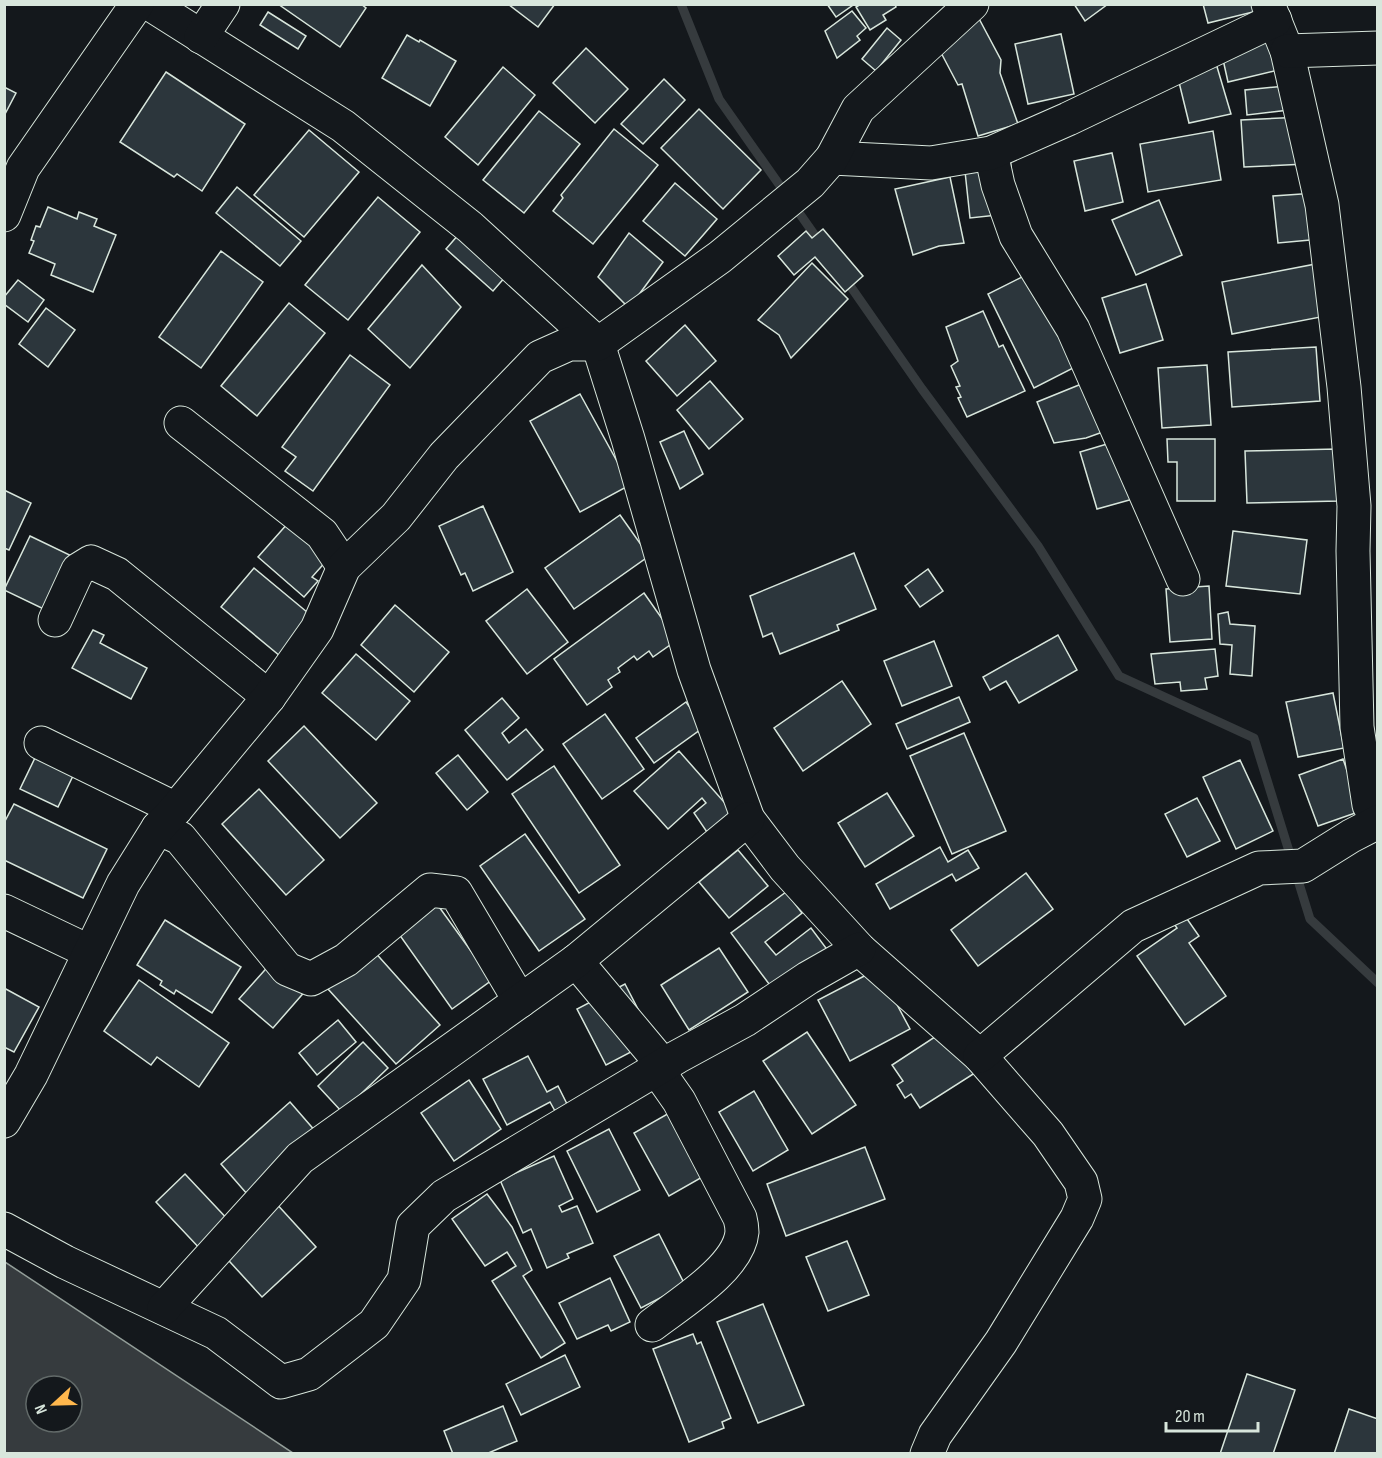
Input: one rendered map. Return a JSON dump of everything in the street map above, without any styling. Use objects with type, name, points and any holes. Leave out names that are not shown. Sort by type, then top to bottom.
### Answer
[{"type":"street","points":[[4,215],[23,168],[137,4]]},
{"type":"street","points":[[150,4],[343,126],[470,227],[598,344],[628,439],[694,670],[748,819],[785,867],[859,949],[980,1056],[1048,1134],[1081,1182],[1085,1199],[1077,1218],[1001,1342],[935,1435],[927,1454]]},
{"type":"street","points":[[201,37],[223,4]]},
{"type":"street","points":[[4,1121],[31,1075],[123,884],[167,818],[269,697],[317,629],[344,567],[396,517],[444,456],[540,357],[569,344],[598,344],[720,257],[810,183],[832,158],[858,110],[972,4]]},
{"type":"street","points":[[832,158],[931,163],[991,153],[1068,119],[1271,12],[1287,51],[1322,205],[1344,387],[1354,506],[1365,549],[1357,727],[1369,805],[1377,820],[1303,866],[1259,868],[1132,926],[980,1056]]},
{"type":"street","points":[[1287,51],[1377,48]]},
{"type":"street","points":[[991,153],[998,185],[1017,236],[1073,329],[1183,579]]},
{"type":"street","points":[[181,423],[322,534],[344,567]]},
{"type":"street","points":[[55,620],[78,570],[91,562],[117,573],[269,697]]},
{"type":"street","points":[[41,742],[167,818],[180,838],[287,969],[311,979],[346,960],[430,890],[456,893],[520,1001]]},
{"type":"street","points":[[164,1308],[300,1158],[576,961],[748,819]]},
{"type":"street","points":[[4,911],[90,952]]},
{"type":"street","points":[[4,1229],[65,1262],[216,1333],[281,1382],[309,1374],[374,1324],[404,1280],[413,1226],[444,1196],[663,1065],[745,1020],[808,978],[859,949]]},
{"type":"street","points":[[576,961],[663,1065],[665,1081],[680,1101],[740,1218],[742,1234],[734,1254],[721,1272],[652,1325]]},
{"type":"shaded area","points":[[4,1262],[5,1262],[293,1453],[5,1453]]},
{"type":"building","points":[[278,4],[361,4],[366,8],[340,47]]},
{"type":"building","points":[[508,4],[555,4],[538,27]]},
{"type":"building","points":[[827,4],[853,4],[853,5],[836,17]]},
{"type":"building","points":[[861,4],[895,4],[896,7],[883,15],[886,20],[870,30],[856,7]]},
{"type":"building","points":[[1074,4],[1108,4],[1085,21]]},
{"type":"building","points":[[1203,4],[1255,4],[1257,11],[1208,23]]},
{"type":"building","points":[[852,11],[866,28],[857,36],[860,40],[837,58],[825,31]]},
{"type":"building","points":[[268,12],[306,36],[298,49],[260,25]]},
{"type":"building","points":[[976,13],[1001,60],[1000,73],[1018,124],[978,136],[962,84],[958,85],[938,47]]},
{"type":"building","points":[[1276,24],[1287,68],[1228,82],[1218,37]]},
{"type":"building","points":[[887,28],[901,40],[876,71],[862,59]]},
{"type":"building","points":[[1061,34],[1074,94],[1028,104],[1015,44]]},
{"type":"building","points":[[407,35],[456,61],[430,106],[382,78]]},
{"type":"building","points":[[586,48],[628,89],[595,123],[553,83]]},
{"type":"building","points":[[1215,60],[1231,114],[1189,123],[1176,70]]},
{"type":"building","points":[[503,67],[535,95],[478,165],[445,137]]},
{"type":"building","points":[[166,72],[245,124],[202,191],[177,174],[174,177],[120,142]]},
{"type":"building","points":[[664,79],[685,100],[643,144],[621,124]]},
{"type":"building","points":[[1286,86],[1289,110],[1247,115],[1245,90]]},
{"type":"building","points":[[4,87],[16,93],[4,116]]},
{"type":"building","points":[[699,109],[761,170],[723,209],[661,148]]},
{"type":"building","points":[[539,111],[580,144],[524,213],[483,180]]},
{"type":"building","points":[[1303,117],[1306,164],[1244,167],[1241,120]]},
{"type":"building","points":[[614,129],[658,165],[593,244],[553,211],[563,198],[561,195]]},
{"type":"building","points":[[309,130],[359,172],[304,237],[254,195]]},
{"type":"building","points":[[1213,131],[1221,180],[1148,192],[1140,144]]},
{"type":"building","points":[[1112,153],[1123,202],[1085,211],[1074,161]]},
{"type":"building","points":[[1010,157],[1016,213],[970,218],[964,162]]},
{"type":"building","points":[[950,177],[964,243],[939,246],[913,255],[895,189]]},
{"type":"building","points":[[675,183],[717,219],[685,256],[643,221]]},
{"type":"building","points":[[237,187],[301,241],[280,266],[216,213]]},
{"type":"building","points":[[1316,193],[1321,239],[1278,243],[1273,196]]},
{"type":"building","points":[[378,197],[420,232],[348,320],[305,285]]},
{"type":"building","points":[[1159,200],[1182,255],[1136,275],[1112,220]]},
{"type":"building","points":[[48,207],[77,219],[79,212],[97,219],[94,226],[116,235],[93,292],[51,275],[55,264],[29,253],[34,241],[31,240],[36,226],[40,227]]},
{"type":"building","points":[[823,229],[863,276],[845,292],[815,257],[794,275],[778,256],[806,231],[812,238]]},
{"type":"building","points":[[629,233],[663,262],[629,308],[598,277]]},
{"type":"building","points":[[459,234],[506,276],[493,291],[446,249]]},
{"type":"building","points":[[221,251],[263,282],[201,368],[159,337]]},
{"type":"building","points":[[812,263],[848,299],[791,358],[779,335],[758,320]]},
{"type":"building","points":[[1321,263],[1331,315],[1232,334],[1222,282]]},
{"type":"building","points":[[422,265],[461,307],[410,368],[368,329]]},
{"type":"building","points":[[1036,270],[1083,363],[1034,388],[988,294]]},
{"type":"building","points":[[18,280],[44,300],[28,322],[4,304],[4,297]]},
{"type":"building","points":[[1146,284],[1163,340],[1120,353],[1102,298]]},
{"type":"building","points":[[289,303],[325,333],[257,416],[221,386]]},
{"type":"building","points":[[46,308],[75,330],[48,367],[19,344]]},
{"type":"building","points":[[983,311],[999,347],[1003,345],[1025,391],[967,417],[958,398],[961,397],[956,387],[960,386],[951,366],[958,361],[946,327]]},
{"type":"building","points":[[685,325],[716,361],[677,396],[646,361]]},
{"type":"building","points":[[1316,347],[1320,401],[1232,407],[1228,352]]},
{"type":"building","points":[[350,355],[390,385],[313,491],[285,471],[296,457],[282,447]]},
{"type":"building","points":[[1207,365],[1211,425],[1162,428],[1158,368]]},
{"type":"building","points":[[1106,374],[1128,423],[1086,438],[1054,443],[1037,402]]},
{"type":"building","points":[[710,381],[743,419],[709,449],[677,410]]},
{"type":"building","points":[[580,394],[630,485],[580,512],[530,421]]},
{"type":"building","points":[[684,431],[703,474],[680,489],[660,442]]},
{"type":"building","points":[[1134,436],[1151,494],[1097,509],[1080,452]]},
{"type":"building","points":[[1167,439],[1215,439],[1215,501],[1177,501],[1177,462],[1168,462]]},
{"type":"building","points":[[1337,449],[1339,501],[1247,503],[1245,451]]},
{"type":"building","points":[[4,490],[31,503],[9,550],[4,548]]},
{"type":"building","points":[[483,506],[513,572],[473,591],[465,573],[461,575],[439,526]]},
{"type":"building","points":[[296,514],[336,550],[312,577],[318,581],[304,597],[258,557]]},
{"type":"building","points":[[620,515],[649,556],[574,609],[545,568]]},
{"type":"building","points":[[1233,531],[1307,540],[1300,594],[1226,586]]},
{"type":"building","points":[[30,536],[78,559],[52,613],[4,590]]},
{"type":"building","points":[[854,553],[876,609],[837,625],[839,630],[780,654],[772,633],[763,637],[750,596]]},
{"type":"building","points":[[254,568],[313,617],[280,656],[221,607]]},
{"type":"building","points":[[928,569],[943,591],[920,607],[905,586]]},
{"type":"building","points":[[1209,586],[1212,639],[1170,642],[1166,589]]},
{"type":"building","points":[[527,589],[568,642],[527,674],[486,621]]},
{"type":"building","points":[[644,593],[677,640],[653,657],[649,651],[637,660],[634,656],[618,668],[620,672],[608,680],[612,687],[587,705],[554,659]]},
{"type":"building","points":[[395,605],[449,652],[414,692],[361,645]]},
{"type":"building","points":[[1228,612],[1230,624],[1255,626],[1252,676],[1230,674],[1232,645],[1220,644],[1218,614]]},
{"type":"building","points":[[93,630],[104,635],[100,643],[147,668],[131,699],[72,668]]},
{"type":"building","points":[[1058,635],[1077,670],[1019,703],[1006,681],[990,690],[983,677]]},
{"type":"building","points":[[934,641],[952,686],[902,706],[884,661]]},
{"type":"building","points":[[1215,649],[1218,676],[1205,678],[1207,689],[1181,691],[1180,682],[1155,684],[1151,654]]},
{"type":"building","points":[[356,654],[410,701],[376,740],[322,693]]},
{"type":"building","points":[[842,681],[871,724],[803,771],[774,728]]},
{"type":"building","points":[[1333,693],[1344,748],[1298,757],[1286,702]]},
{"type":"building","points":[[959,697],[970,722],[907,749],[896,724]]},
{"type":"building","points":[[502,698],[519,718],[502,733],[509,743],[526,729],[543,750],[507,780],[465,730]]},
{"type":"building","points":[[686,702],[704,727],[654,763],[636,738]]},
{"type":"building","points":[[605,714],[644,769],[602,799],[563,744]]},
{"type":"building","points":[[304,726],[377,803],[340,838],[268,761]]},
{"type":"building","points":[[964,733],[1006,831],[952,854],[910,756]]},
{"type":"building","points":[[46,735],[84,753],[58,807],[20,789]]},
{"type":"building","points":[[679,751],[739,819],[711,838],[694,813],[706,803],[702,798],[668,829],[634,791]]},
{"type":"building","points":[[458,755],[488,792],[467,810],[436,773]]},
{"type":"building","points":[[1343,759],[1361,811],[1318,826],[1299,775]]},
{"type":"building","points":[[1240,760],[1273,831],[1236,849],[1203,777]]},
{"type":"building","points":[[554,766],[620,865],[579,893],[512,794]]},
{"type":"building","points":[[259,789],[324,860],[286,895],[222,824]]},
{"type":"building","points":[[887,793],[914,836],[865,867],[838,823]]},
{"type":"building","points":[[1197,798],[1220,841],[1187,857],[1165,814]]},
{"type":"building","points":[[14,804],[107,849],[83,898],[4,860],[4,823]]},
{"type":"building","points":[[525,834],[585,919],[539,951],[480,866]]},
{"type":"building","points":[[940,847],[948,862],[968,850],[979,868],[956,881],[952,874],[890,909],[876,884]]},
{"type":"building","points":[[738,850],[768,886],[729,918],[699,882]]},
{"type":"building","points":[[1026,873],[1053,909],[978,966],[951,930]]},
{"type":"building","points":[[786,892],[802,913],[765,942],[776,955],[811,928],[829,952],[775,992],[731,933]]},
{"type":"building","points":[[429,893],[492,980],[452,1009],[389,920]]},
{"type":"building","points":[[1185,916],[1199,936],[1189,943],[1226,996],[1185,1025],[1137,956],[1177,928],[1174,924]]},
{"type":"building","points":[[165,920],[241,967],[212,1013],[176,990],[174,994],[160,985],[162,981],[137,965]]},
{"type":"building","points":[[719,948],[748,992],[689,1030],[661,985]]},
{"type":"building","points":[[372,949],[440,1025],[396,1064],[328,989]]},
{"type":"building","points":[[281,952],[314,981],[273,1028],[239,999]]},
{"type":"building","points":[[872,972],[886,984],[910,1029],[850,1061],[818,1000]]},
{"type":"building","points":[[139,980],[229,1043],[199,1087],[157,1057],[151,1065],[104,1031]]},
{"type":"building","points":[[625,984],[654,1040],[606,1065],[577,1009]]},
{"type":"building","points":[[4,988],[39,1007],[14,1052],[4,1047]]},
{"type":"building","points":[[338,1020],[356,1042],[317,1075],[299,1053]]},
{"type":"building","points":[[950,1027],[978,1071],[920,1108],[911,1094],[905,1098],[897,1085],[903,1081],[892,1065]]},
{"type":"building","points":[[807,1032],[856,1105],[812,1134],[763,1061]]},
{"type":"building","points":[[363,1042],[388,1068],[342,1112],[318,1086]]},
{"type":"building","points":[[528,1056],[547,1092],[558,1086],[567,1104],[555,1111],[550,1102],[507,1125],[483,1079]]},
{"type":"building","points":[[469,1080],[501,1129],[454,1161],[421,1113]]},
{"type":"building","points":[[754,1091],[788,1150],[753,1171],[719,1112]]},
{"type":"building","points":[[290,1102],[323,1140],[254,1202],[221,1164]]},
{"type":"building","points":[[685,1104],[720,1167],[669,1196],[634,1133]]},
{"type":"building","points":[[609,1129],[640,1190],[597,1212],[567,1151]]},
{"type":"building","points":[[865,1147],[885,1199],[786,1236],[767,1184]]},
{"type":"building","points":[[554,1156],[573,1199],[559,1206],[562,1212],[577,1206],[593,1243],[567,1254],[569,1258],[547,1268],[531,1229],[523,1233],[500,1180]]},
{"type":"building","points":[[185,1174],[232,1224],[203,1252],[156,1202]]},
{"type":"building","points":[[487,1194],[512,1227],[532,1270],[523,1276],[565,1343],[541,1358],[492,1281],[516,1266],[507,1252],[485,1266],[452,1219]]},
{"type":"building","points":[[274,1201],[316,1247],[262,1297],[220,1251]]},
{"type":"building","points":[[659,1234],[685,1285],[641,1308],[614,1256]]},
{"type":"building","points":[[847,1241],[869,1295],[828,1311],[806,1257]]},
{"type":"building","points":[[610,1278],[630,1322],[611,1331],[608,1325],[577,1339],[559,1303]]},
{"type":"building","points":[[763,1304],[804,1405],[758,1423],[717,1322]]},
{"type":"building","points":[[693,1334],[697,1344],[701,1342],[731,1418],[722,1422],[724,1428],[689,1442],[653,1349]]},
{"type":"building","points":[[565,1355],[580,1387],[521,1415],[506,1384]]},
{"type":"building","points":[[1247,1374],[1295,1390],[1273,1454],[1220,1454]]},
{"type":"building","points":[[503,1406],[517,1441],[486,1454],[453,1454],[444,1431]]},
{"type":"building","points":[[1349,1409],[1378,1419],[1378,1454],[1334,1454]]},
{"type":"waterway","points":[[681,4],[719,99],[821,244]]},
{"type":"waterway","points":[[844,277],[922,389],[1038,546],[1119,676],[1254,738],[1310,919],[1378,983]]}]
